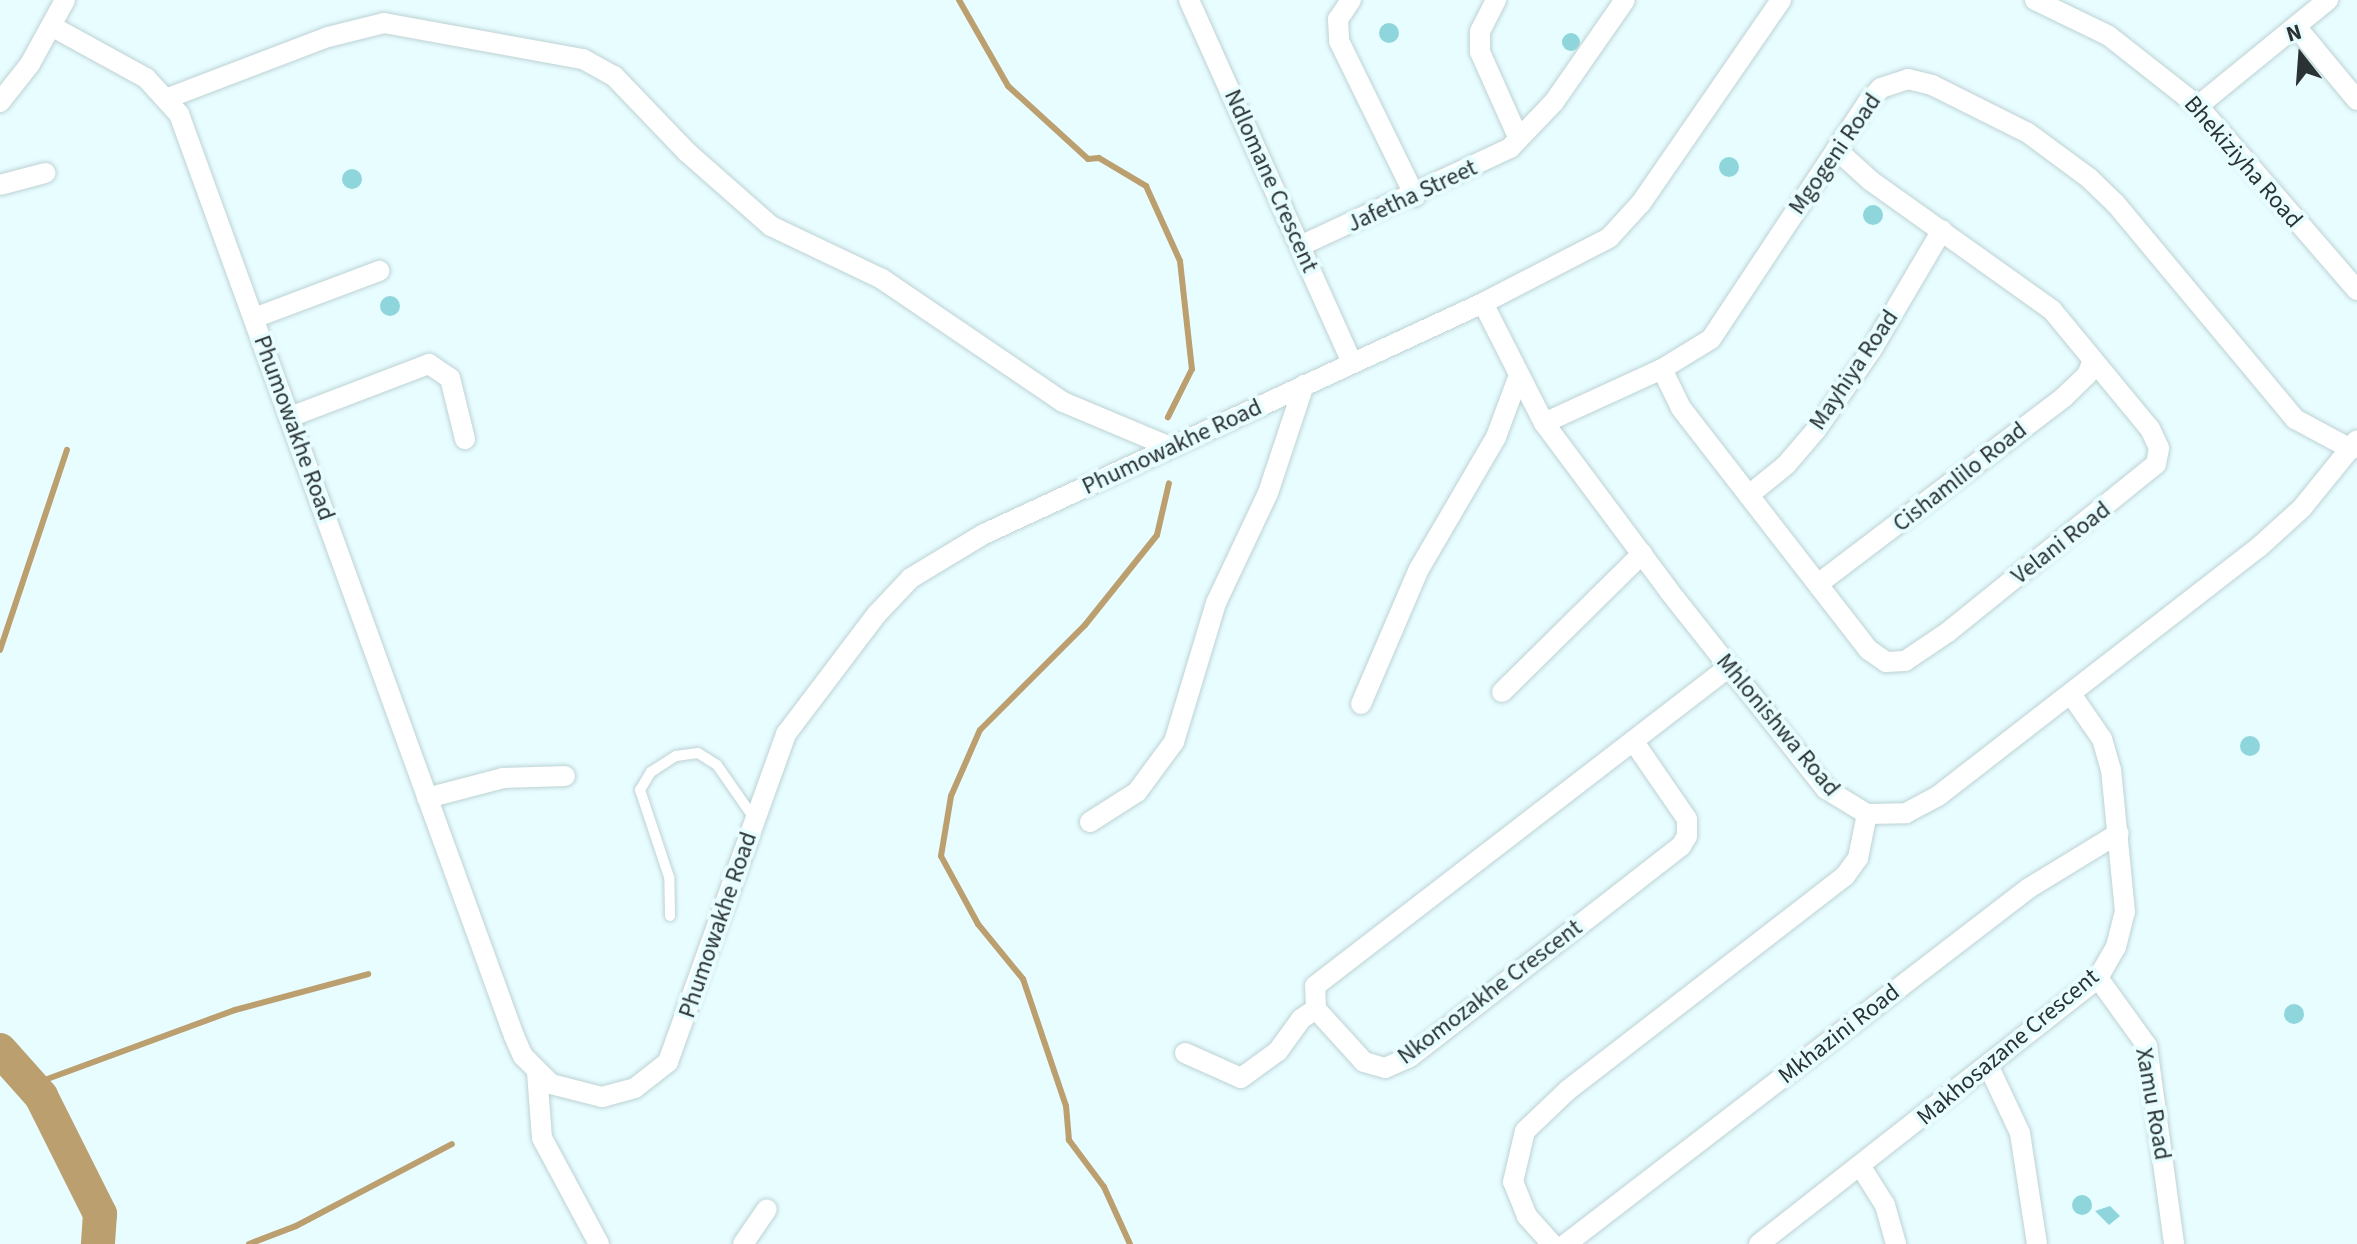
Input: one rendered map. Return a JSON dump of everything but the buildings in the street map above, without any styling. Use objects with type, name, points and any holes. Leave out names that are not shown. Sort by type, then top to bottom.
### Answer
[{"type":"street","points":[[0,102],[53,27],[65,0]]},
{"type":"street","points":[[1351,0],[1338,19],[1339,41],[1415,196]]},
{"type":"street","points":[[1496,0],[1480,31],[1480,52],[1519,139]]},
{"type":"street","name":"Jafetha Street","points":[[1300,246],[1497,157],[1554,102],[1625,0]]},
{"type":"street","name":"Phumowakhe Road","points":[[53,27],[146,78],[168,98],[186,131],[514,1036],[537,1072],[569,1092],[602,1097],[635,1088],[668,1062],[771,766],[805,703],[911,578],[984,534],[1483,303],[1595,247],[1621,226],[1781,0]]},
{"type":"street","name":"Bhekiziyha Road","points":[[2035,0],[2109,36],[2198,106],[2357,290]]},
{"type":"street","points":[[2198,106],[2298,29],[2328,0]]},
{"type":"street","name":"Ndlomane Crescent","points":[[1195,4],[1352,363]]},
{"type":"street","points":[[168,98],[328,37],[384,23],[583,59],[614,76],[687,152],[771,226],[882,279],[1063,402],[1170,447]]},
{"type":"street","points":[[2298,29],[2357,100]]},
{"type":"street","name":"Mgogeni Road","points":[[1544,423],[1662,369],[1697,350],[1721,328],[1876,92],[1898,80],[1932,85],[2028,133],[2116,204],[2295,419],[2354,445]]},
{"type":"street","name":"Velani Road","points":[[1662,369],[1681,408],[1869,650],[1886,662],[1905,661],[2149,473],[2159,448],[2150,429],[2052,310],[1871,181],[1836,149]]},
{"type":"street","points":[[0,185],[45,173]]},
{"type":"street","name":"Mayhiya Road","points":[[1749,495],[1786,465],[1816,430],[1872,349],[1942,230]]},
{"type":"street","points":[[254,318],[379,271]]},
{"type":"street","name":"Mhlonishwa Road","points":[[1483,303],[1544,423],[1642,554],[1826,789],[1867,814]]},
{"type":"street","name":"Cishamlilo Road","points":[[1818,584],[2063,398],[2087,375],[2093,360]]},
{"type":"street","points":[[290,417],[429,364],[450,378],[465,439]]},
{"type":"street","points":[[1361,704],[1419,569],[1496,437],[1519,375]]},
{"type":"street","points":[[1090,822],[1137,792],[1174,742],[1216,603],[1268,493],[1304,385]]},
{"type":"street","points":[[1552,1244],[1527,1216],[1513,1182],[1525,1131],[1568,1090],[1845,876],[1858,858],[1867,814],[1887,816],[1922,807],[2259,547],[2302,508],[2354,445]]},
{"type":"street","points":[[1502,692],[1642,554]]},
{"type":"street","points":[[1185,1053],[1241,1078],[1278,1051],[1301,1019],[1316,1009],[1312,994],[1322,979],[1729,667]]},
{"type":"street","name":"Makhosazane Crescent","points":[[1759,1244],[2098,978],[2116,947],[2125,912],[2119,833],[2107,751],[2071,694]]},
{"type":"street","name":"Nkomozakhe Crescent","points":[[1316,1009],[1364,1062],[1373,1068],[1397,1064],[1681,846],[1687,836],[1687,819],[1634,742]]},
{"type":"street","points":[[427,798],[503,778],[565,776]]},
{"type":"street","name":"Mkhazini Road","points":[[1566,1244],[2029,888],[2119,833]]},
{"type":"street","name":"Xamu Road","points":[[2098,978],[2147,1046],[2174,1244]]},
{"type":"street","points":[[1988,1065],[2020,1133],[2037,1244]]},
{"type":"street","points":[[537,1072],[542,1138],[599,1244]]},
{"type":"street","points":[[1861,1167],[1885,1205],[1896,1244]]},
{"type":"street","points":[[743,1244],[767,1209]]},
{"type":"lane","points":[[670,916],[669,877],[642,800],[644,781],[676,756],[698,753],[717,765],[754,818]]},
{"type":"waterway","points":[[959,0],[1008,86],[1088,159],[1099,158],[1146,186],[1180,261],[1192,369],[1168,417]]},
{"type":"waterway","points":[[0,650],[67,450]]},
{"type":"waterway","points":[[1130,1244],[1104,1187],[1069,1140],[1066,1106],[1023,979],[978,924],[941,856],[951,796],[980,730],[1085,625],[1157,535],[1169,483]]},
{"type":"waterway","points":[[31,1085],[235,1010],[368,974]]},
{"type":"waterway","points":[[0,1050],[41,1096],[100,1214],[98,1244]]},
{"type":"waterway","points":[[249,1244],[296,1226],[452,1144]]}]
